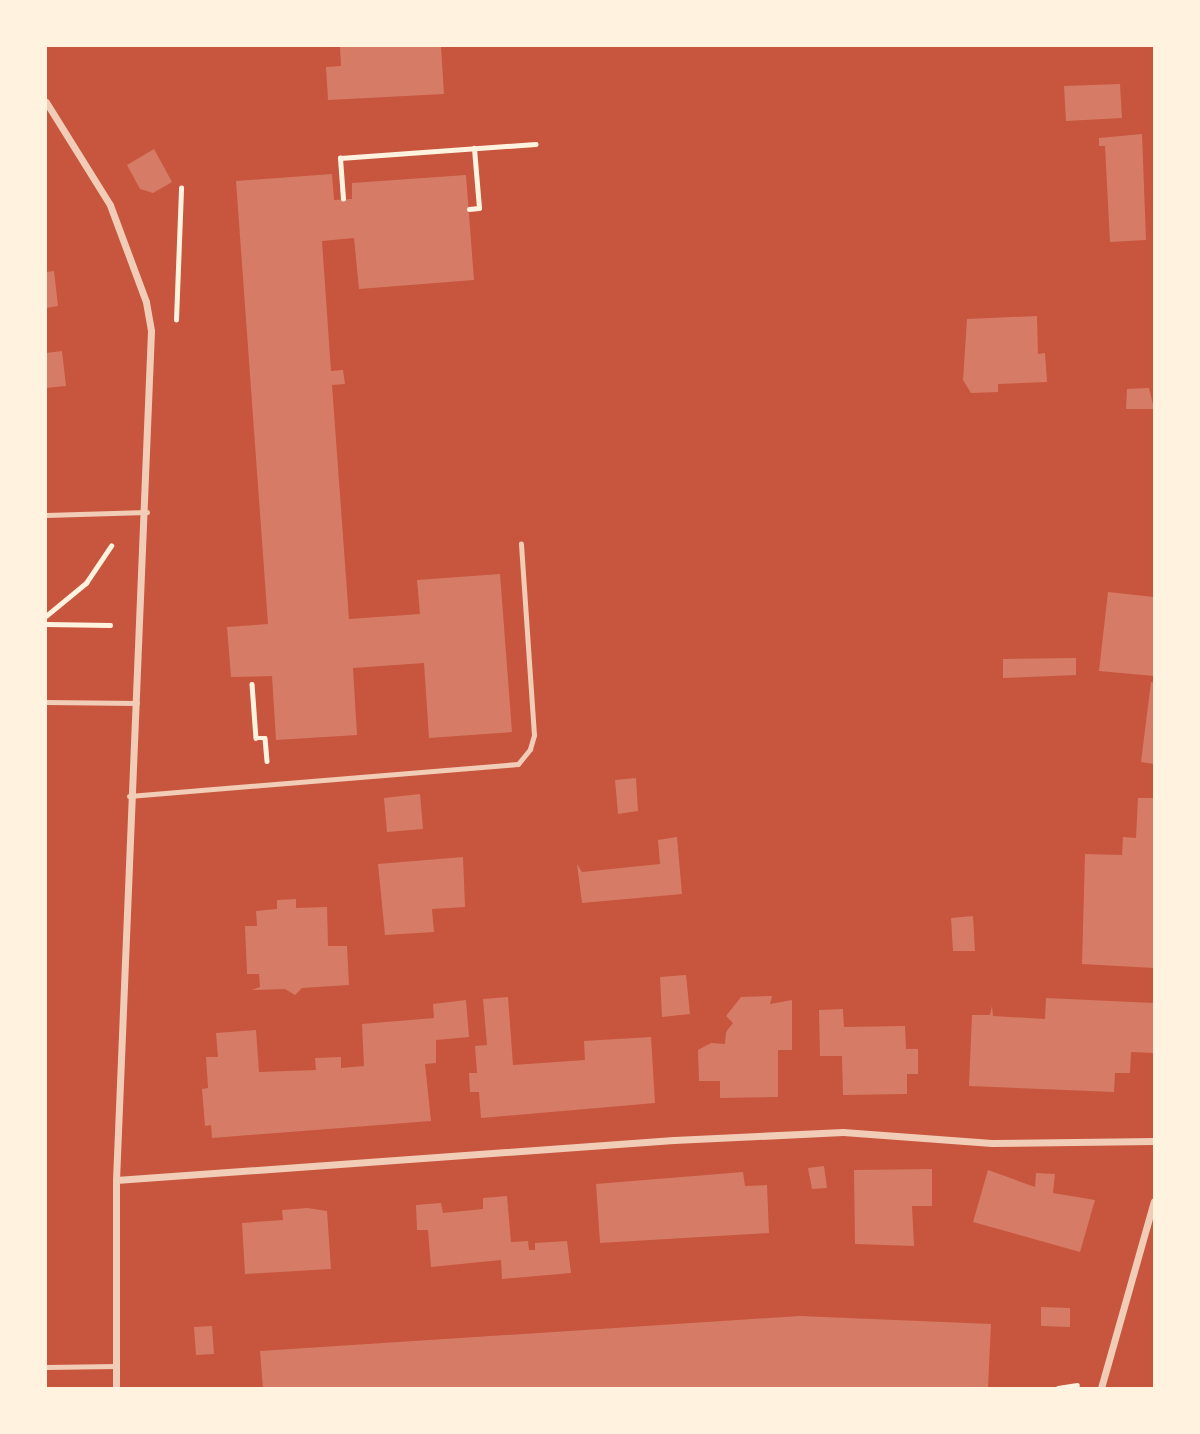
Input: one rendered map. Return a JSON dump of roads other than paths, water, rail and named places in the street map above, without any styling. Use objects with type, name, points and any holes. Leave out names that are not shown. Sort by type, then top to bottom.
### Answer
[{"type":"street","points":[[46,102],[104,194],[146,302],[151,331],[147,512],[130,796],[116,1180],[116,1388]]},
{"type":"street","points":[[116,1180],[674,1140],[843,1132],[992,1143],[1154,1141]]},
{"type":"street","points":[[1101,1388],[1154,1201]]},
{"type":"lane","points":[[46,515],[147,512]]},
{"type":"lane","points":[[130,796],[480,771],[518,764],[530,749],[534,735],[521,543]]},
{"type":"lane","points":[[46,702],[137,703]]},
{"type":"lane","points":[[46,1367],[116,1366]]}]
